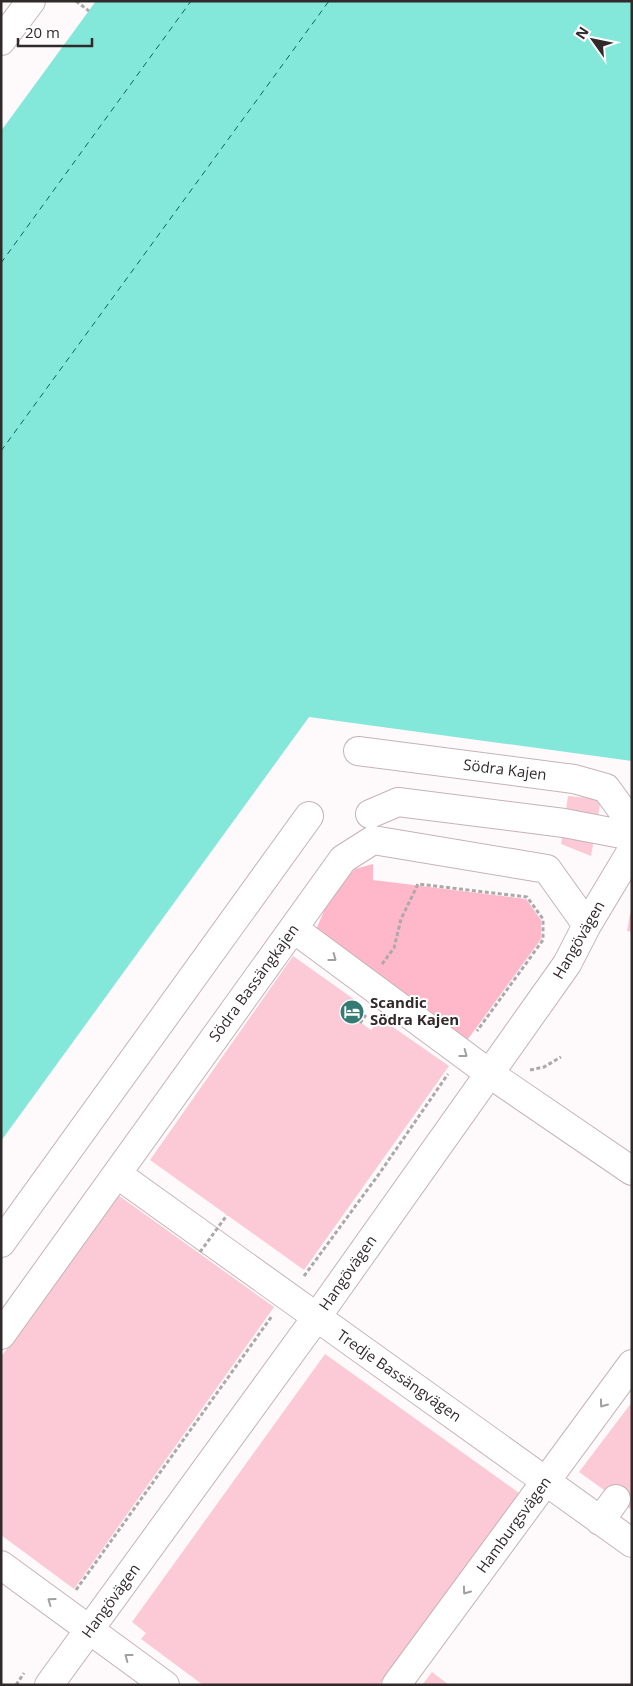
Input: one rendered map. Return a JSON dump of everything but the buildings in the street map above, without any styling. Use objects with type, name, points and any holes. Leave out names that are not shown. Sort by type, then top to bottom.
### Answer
[{"type":"street","points":[[1,42],[30,1]]},
{"type":"street","name":"Södra Kajen","points":[[358,751],[574,778],[606,788],[632,824]]},
{"type":"street","points":[[370,814],[398,802],[564,823],[632,836]]},
{"type":"street","points":[[1,1243],[309,816]]},
{"type":"street","name":"Södra Bassängkajen","points":[[1,1335],[343,859],[374,840],[547,869],[587,925]]},
{"type":"street","name":"Hangövägen","points":[[49,1685],[316,1318],[567,964],[587,925],[632,850]]},
{"type":"street","points":[[294,929],[367,983],[456,1062],[490,1074],[632,1170]]},
{"type":"street","name":"Tredje Bassängvägen","points":[[117,1174],[632,1543]]},
{"type":"street","name":"Hamburgsvägen","points":[[396,1685],[632,1364]]},
{"type":"street","points":[[600,1521],[616,1499]]},
{"type":"street","points":[[1,1565],[165,1685]]},
{"type":"path","points":[[76,1],[89,11]]},
{"type":"path","points":[[62,1609],[268,1320],[289,1298],[379,1174],[542,940],[543,919],[527,897],[418,884],[400,918],[394,948],[367,983]]},
{"type":"path","points":[[200,1252],[227,1215]]},
{"type":"path","points":[[16,1685],[27,1669]]},
{"type":"shaded area","points":[[96,1],[632,1],[632,761],[309,717],[1,1141],[1,131]]},
{"type":"shaded area","points":[[373,864],[373,880],[526,899],[541,920],[541,939],[468,1039],[461,1041],[315,932],[332,892],[355,869]]},
{"type":"ferry route","points":[[1,263],[191,1]]},
{"type":"ferry route","points":[[1,451],[329,1]]},
{"type":"place","name":"Scandic Södra Kajen","points":[[352,1012]]}]
